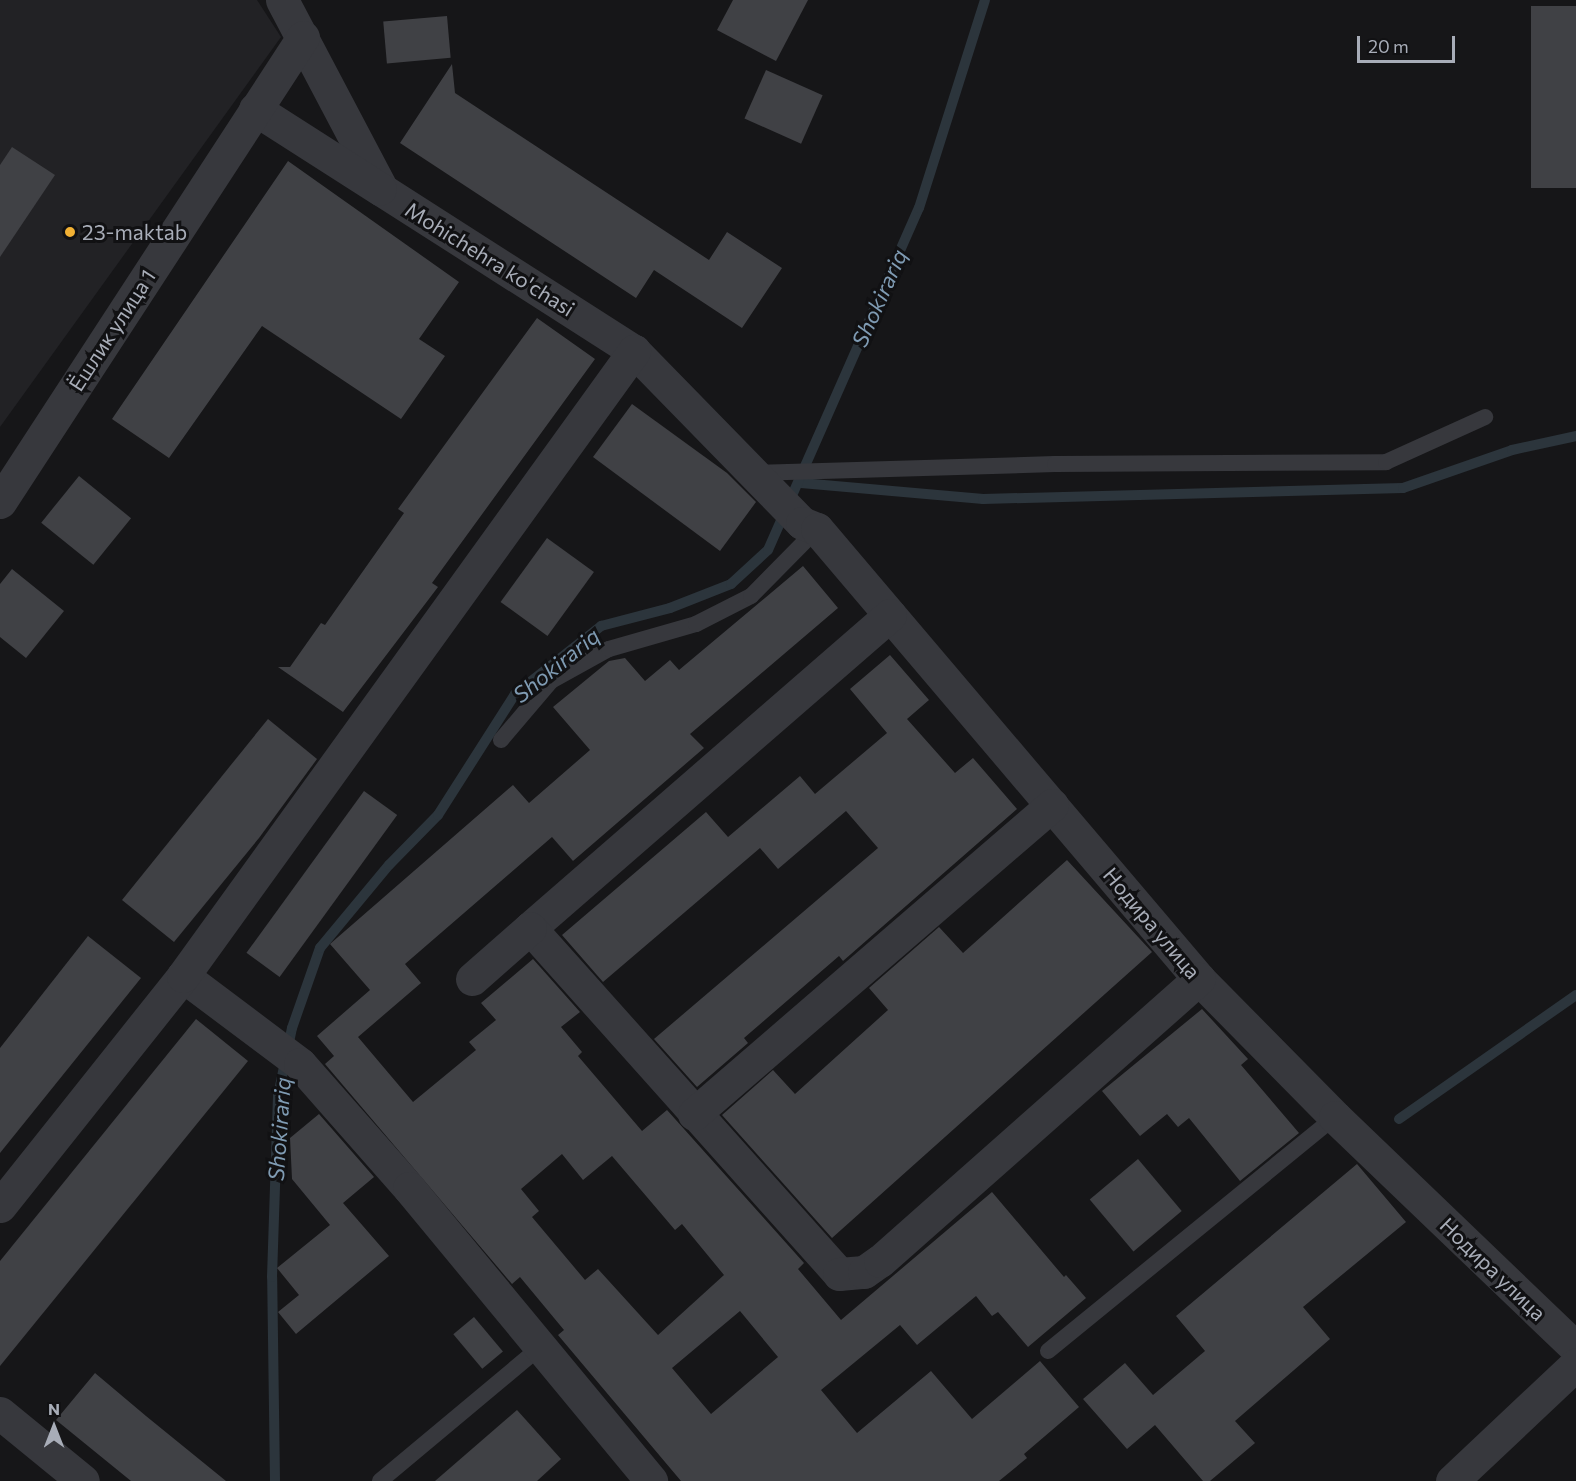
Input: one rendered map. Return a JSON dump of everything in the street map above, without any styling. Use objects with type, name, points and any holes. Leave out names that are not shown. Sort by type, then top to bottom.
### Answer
[{"type":"street","name":"Mohichehra ko'chasi","points":[[282,0],[382,190],[634,351],[754,473]]},
{"type":"street","name":"Ёшлик улица 1","points":[[0,502],[303,37]]},
{"type":"street","points":[[255,110],[382,190]]},
{"type":"street","points":[[0,1206],[183,976],[634,351]]},
{"type":"street","name":"Нодира улица","points":[[754,473],[810,526],[890,615],[1199,979],[1335,1118],[1576,1348]]},
{"type":"street","points":[[472,979],[890,615]]},
{"type":"street","points":[[694,1114],[1052,805]]},
{"type":"street","points":[[530,928],[839,1274],[864,1272],[1199,979]]},
{"type":"street","points":[[183,976],[300,1064],[409,1188],[538,1349],[651,1481]]},
{"type":"street","points":[[1452,1481],[1576,1364]]},
{"type":"street","points":[[0,1413],[83,1481]]},
{"type":"lane","points":[[754,473],[1386,462],[1485,417]]},
{"type":"lane","points":[[501,740],[551,681],[609,649],[696,624],[751,596],[810,526]]},
{"type":"lane","points":[[1048,1351],[1335,1118]]},
{"type":"lane","points":[[380,1481],[538,1349]]},
{"type":"shaded area","name":"23-maktab","points":[[0,0],[257,0],[281,37],[0,427]]},
{"type":"building","points":[[733,0],[808,0],[776,61],[717,30]]},
{"type":"building","points":[[1531,6],[1576,6],[1576,188],[1531,188]]},
{"type":"building","points":[[447,16],[451,58],[387,63],[383,22]]},
{"type":"building","points":[[452,64],[455,93],[709,260],[727,232],[782,268],[742,328],[654,270],[636,298],[400,143]]},
{"type":"building","points":[[766,70],[823,95],[801,144],[744,118]]},
{"type":"building","points":[[12,147],[55,175],[0,257],[0,165]]},
{"type":"building","points":[[288,161],[459,282],[419,339],[445,356],[401,419],[262,326],[169,458],[112,419]]},
{"type":"building","points":[[537,318],[595,359],[432,583],[438,587],[343,712],[278,667],[290,667],[321,623],[325,625],[404,513],[398,509]]},
{"type":"building","points":[[632,404],[727,473],[756,502],[720,551],[593,457]]},
{"type":"building","points":[[79,476],[131,518],[93,565],[41,523]]},
{"type":"building","points":[[547,538],[594,572],[547,636],[501,602]]},
{"type":"building","points":[[803,566],[838,608],[690,734],[704,748],[573,861],[552,837],[405,964],[421,983],[358,1037],[413,1102],[476,1050],[469,1042],[496,1020],[481,1003],[533,959],[580,1012],[561,1027],[582,1052],[578,1056],[642,1131],[667,1110],[804,1263],[798,1269],[841,1320],[992,1192],[1064,1277],[1066,1275],[1086,1298],[1028,1347],[998,1312],[992,1316],[976,1296],[917,1345],[900,1325],[821,1390],[857,1433],[931,1371],[972,1419],[1040,1361],[1079,1407],[1024,1454],[1027,1458],[999,1481],[681,1481],[558,1335],[564,1330],[520,1277],[512,1284],[325,1064],[334,1056],[317,1036],[370,990],[330,944],[513,785],[529,803],[590,750],[553,707],[609,661],[625,658],[645,681],[670,660],[679,670]],"holes":[[[562,1154],[583,1180],[612,1156],[675,1230],[682,1224],[724,1275],[658,1335],[598,1269],[585,1280],[532,1217],[539,1211],[521,1189]],[[740,1311],[778,1357],[711,1414],[672,1368]]]},
{"type":"building","points":[[12,569],[64,611],[26,658],[0,637],[0,584]]},
{"type":"building","points":[[890,655],[929,700],[907,719],[955,773],[973,758],[1017,809],[843,961],[839,956],[744,1038],[748,1043],[697,1087],[654,1039],[878,848],[846,811],[778,869],[760,848],[603,982],[562,935],[706,812],[728,837],[800,776],[815,794],[887,733],[850,689]]},
{"type":"building","points":[[268,719],[317,759],[259,838],[174,942],[122,900]]},
{"type":"building","points":[[364,791],[397,815],[280,977],[246,953]]},
{"type":"building","points":[[1067,860],[1152,952],[832,1238],[722,1115],[773,1070],[795,1094],[888,1010],[869,988],[939,927],[963,953]]},
{"type":"building","points":[[88,936],[141,978],[0,1153],[0,1048]]},
{"type":"building","points":[[1202,1009],[1248,1059],[1241,1065],[1299,1133],[1240,1181],[1189,1118],[1178,1127],[1167,1114],[1140,1136],[1102,1091]]},
{"type":"building","points":[[196,1019],[248,1061],[0,1366],[0,1261]]},
{"type":"building","points":[[319,1114],[374,1177],[343,1203],[389,1256],[296,1334],[278,1312],[299,1295],[277,1268],[330,1225],[292,1179],[290,1138]]},
{"type":"building","points":[[1138,1159],[1182,1211],[1133,1252],[1090,1199]]},
{"type":"building","points":[[1357,1164],[1406,1222],[1303,1307],[1330,1339],[1235,1421],[1255,1443],[1210,1481],[1203,1481],[1155,1425],[1127,1449],[1083,1399],[1125,1363],[1153,1395],[1205,1351],[1176,1316]]},
{"type":"building","points":[[474,1317],[503,1351],[482,1369],[453,1334]]},
{"type":"building","points":[[95,1373],[226,1481],[131,1481],[56,1420]]},
{"type":"building","points":[[517,1410],[561,1459],[537,1481],[435,1481]]},
{"type":"waterway","name":"Shokirariq","points":[[275,1481],[272,1277],[278,1096],[292,1028],[320,948],[389,865],[438,815],[515,694],[601,626],[670,608],[731,584],[768,550],[919,208],[985,0]]},
{"type":"waterway","points":[[801,483],[983,499],[1403,488],[1512,450],[1576,436]]},
{"type":"waterway","points":[[1399,1119],[1576,995]]},
{"type":"place","name":"23-maktab","points":[[70,232]]}]
